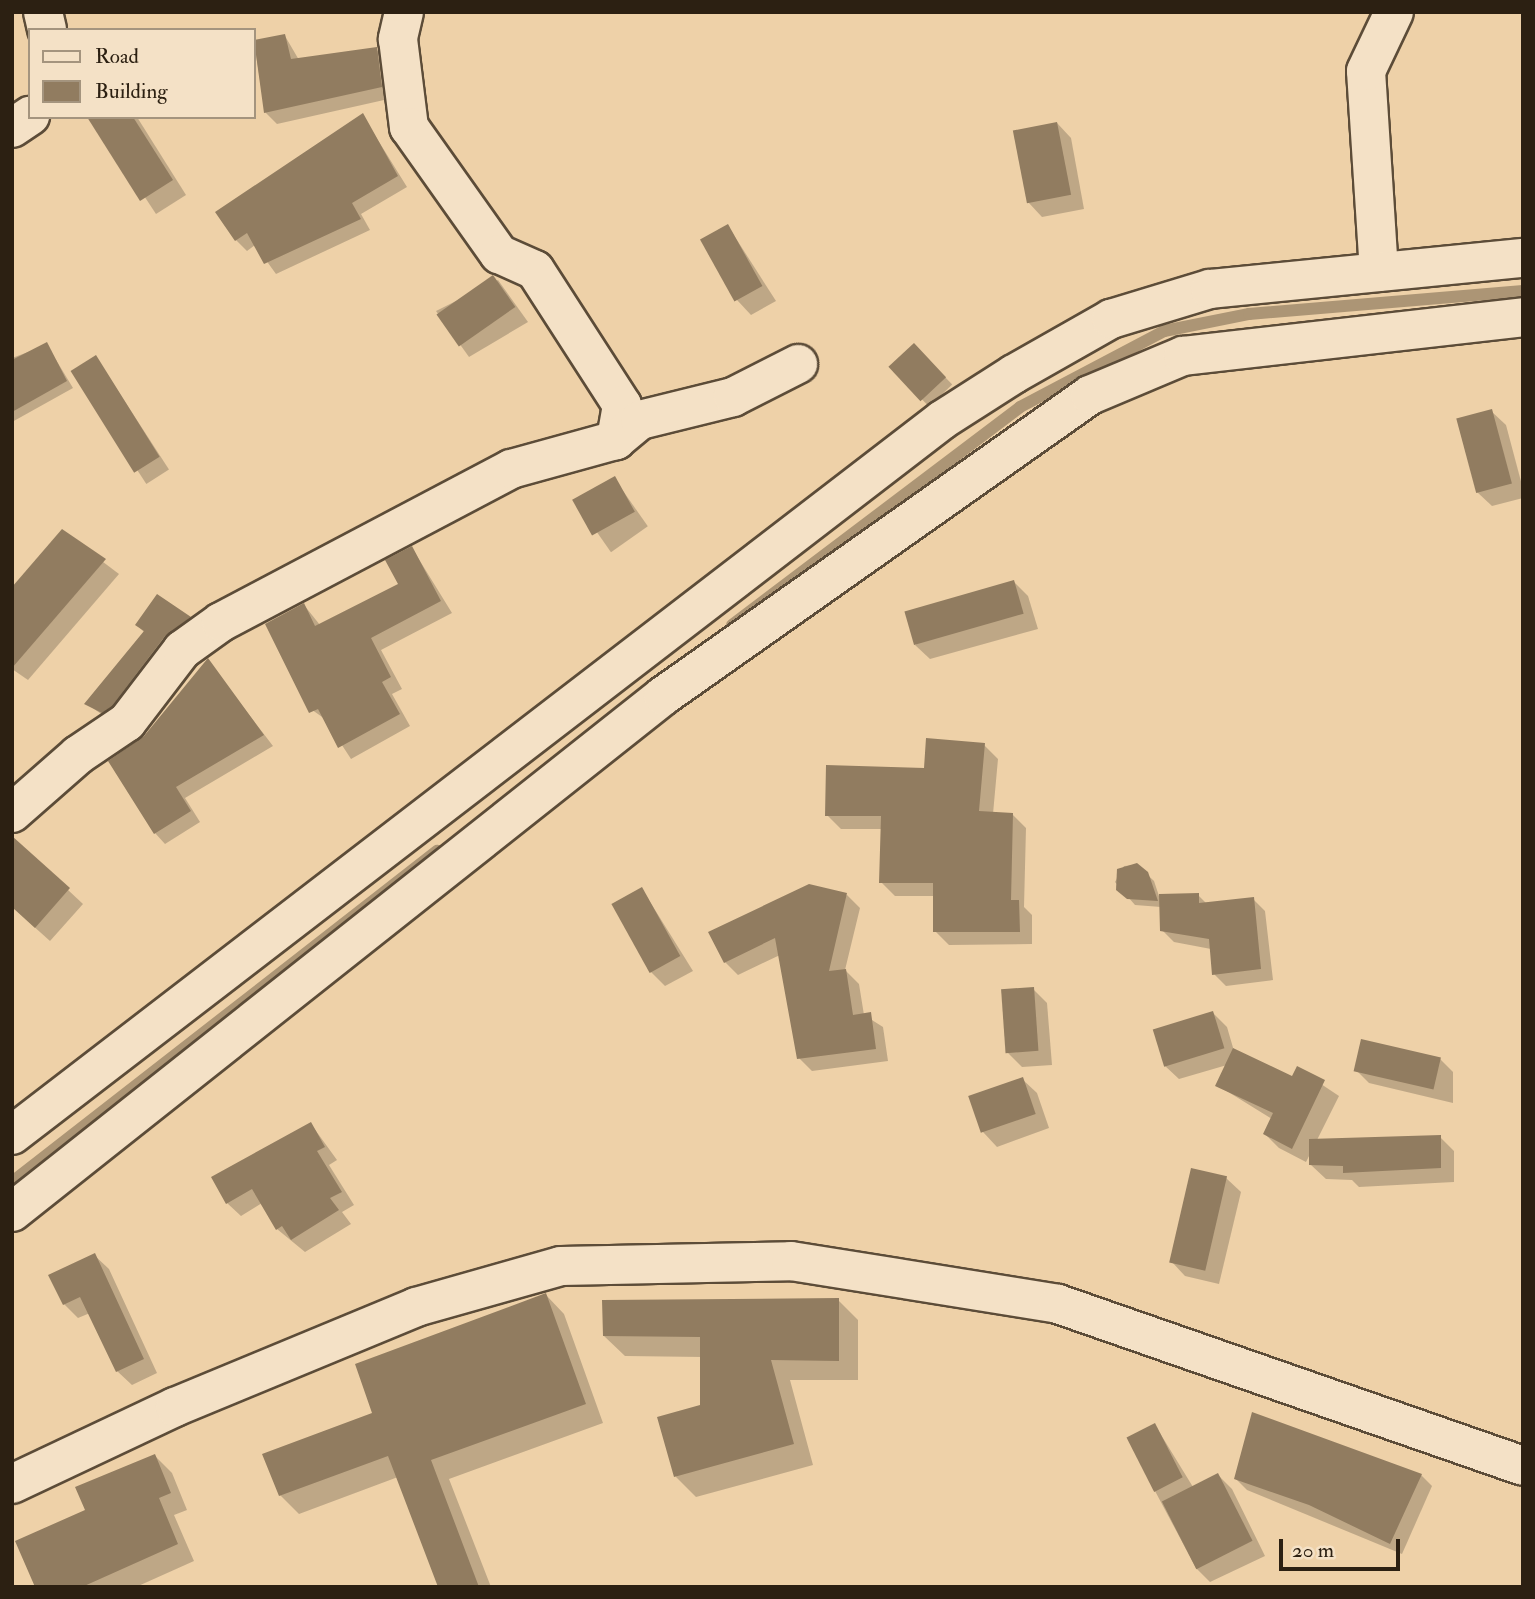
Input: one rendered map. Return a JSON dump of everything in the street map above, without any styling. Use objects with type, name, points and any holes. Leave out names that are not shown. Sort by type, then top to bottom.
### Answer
[{"type":"street","points":[[404,12],[398,39],[409,127],[499,254],[535,270],[622,405],[616,440]]},
{"type":"street","points":[[1378,272],[1366,71],[1394,12]]},
{"type":"street","points":[[12,128],[28,117]]},
{"type":"street","points":[[12,1135],[942,420],[1014,374],[1111,318],[1210,289],[1523,258]]},
{"type":"street","points":[[12,1212],[663,696],[1090,395],[1184,356],[1523,317]]},
{"type":"street","points":[[12,813],[78,755],[127,722],[182,650],[221,622],[512,469],[616,440],[640,420],[733,397],[798,364]]},
{"type":"street","points":[[12,1484],[175,1407],[442,1300],[561,1266],[791,1261],[1058,1304],[1523,1466]]},
{"type":"building","points":[[285,34],[291,59],[377,47],[382,87],[264,113],[256,40]]},
{"type":"building","points":[[363,113],[398,176],[352,203],[361,219],[264,264],[247,233],[235,241],[215,212]]},
{"type":"building","points":[[88,119],[134,119],[173,180],[140,201]]},
{"type":"building","points":[[1057,122],[1071,195],[1027,203],[1013,131]]},
{"type":"building","points":[[728,224],[762,286],[734,302],[700,240]]},
{"type":"building","points":[[493,275],[515,307],[459,347],[436,315]]},
{"type":"building","points":[[47,342],[67,381],[12,412],[12,360]]},
{"type":"building","points":[[914,343],[946,377],[920,401],[888,367]]},
{"type":"building","points":[[96,355],[160,457],[134,473],[71,371]]},
{"type":"building","points":[[1492,409],[1512,483],[1476,493],[1456,419]]},
{"type":"building","points":[[615,476],[635,512],[592,536],[572,500]]},
{"type":"building","points":[[62,529],[106,559],[12,668],[12,587]]},
{"type":"building","points":[[412,546],[441,601],[371,638],[391,677],[382,682],[400,714],[338,748],[318,709],[309,713],[265,624],[304,603],[315,626],[398,584],[385,560]]},
{"type":"building","points":[[1014,580],[1024,614],[914,645],[904,611]]},
{"type":"building","points":[[157,594],[191,617],[165,636],[112,706],[102,713],[84,704],[144,631],[135,625]]},
{"type":"building","points":[[208,658],[264,735],[176,787],[191,811],[154,834],[108,761],[144,736]]},
{"type":"building","points":[[926,738],[985,743],[979,811],[1013,813],[1011,900],[1019,900],[1020,932],[933,932],[933,883],[879,883],[881,816],[825,816],[826,765],[924,768]]},
{"type":"building","points":[[12,836],[70,888],[35,928],[12,907]]},
{"type":"building","points":[[1137,863],[1148,872],[1158,901],[1127,899],[1116,890],[1117,869]]},
{"type":"building","points":[[809,884],[847,893],[829,971],[846,969],[853,1015],[871,1012],[876,1049],[797,1059],[775,938],[724,963],[708,932]]},
{"type":"building","points":[[642,887],[680,956],[650,973],[611,904]]},
{"type":"building","points":[[1199,893],[1199,903],[1254,897],[1261,969],[1212,975],[1209,939],[1160,931],[1159,894]]},
{"type":"building","points":[[1034,987],[1038,1051],[1006,1053],[1001,989]]},
{"type":"building","points":[[1213,1011],[1224,1048],[1164,1067],[1153,1029]]},
{"type":"building","points":[[1361,1039],[1441,1057],[1433,1090],[1354,1071]]},
{"type":"building","points":[[1233,1048],[1292,1076],[1297,1066],[1325,1080],[1292,1149],[1263,1134],[1273,1113],[1215,1086]]},
{"type":"building","points":[[1023,1077],[1036,1114],[981,1133],[968,1096]]},
{"type":"building","points":[[311,1122],[325,1147],[317,1151],[342,1192],[330,1198],[339,1210],[291,1240],[282,1226],[276,1230],[252,1189],[226,1204],[211,1177]]},
{"type":"building","points":[[1441,1135],[1441,1168],[1343,1173],[1343,1166],[1309,1165],[1309,1139]]},
{"type":"building","points":[[1191,1168],[1227,1176],[1205,1271],[1169,1263]]},
{"type":"building","points":[[95,1253],[144,1359],[116,1372],[80,1297],[63,1305],[48,1275]]},
{"type":"building","points":[[546,1293],[586,1404],[431,1460],[479,1587],[438,1587],[388,1456],[279,1496],[262,1454],[372,1413],[355,1364]]},
{"type":"building","points":[[839,1298],[839,1361],[771,1360],[794,1444],[674,1477],[657,1417],[700,1405],[700,1337],[603,1336],[602,1300]]},
{"type":"building","points":[[1252,1412],[1422,1474],[1390,1544],[1309,1505],[1234,1479]]},
{"type":"building","points":[[1155,1423],[1183,1477],[1154,1492],[1126,1438]]},
{"type":"building","points":[[155,1454],[171,1493],[159,1498],[178,1544],[82,1587],[35,1587],[15,1541],[85,1510],[75,1487]]},
{"type":"building","points":[[1218,1473],[1253,1541],[1196,1569],[1162,1502]]},
{"type":"waterway","points":[[732,625],[1020,407],[1164,331],[1249,314],[1523,291]]},
{"type":"waterway","points":[[12,1182],[437,851]]}]
